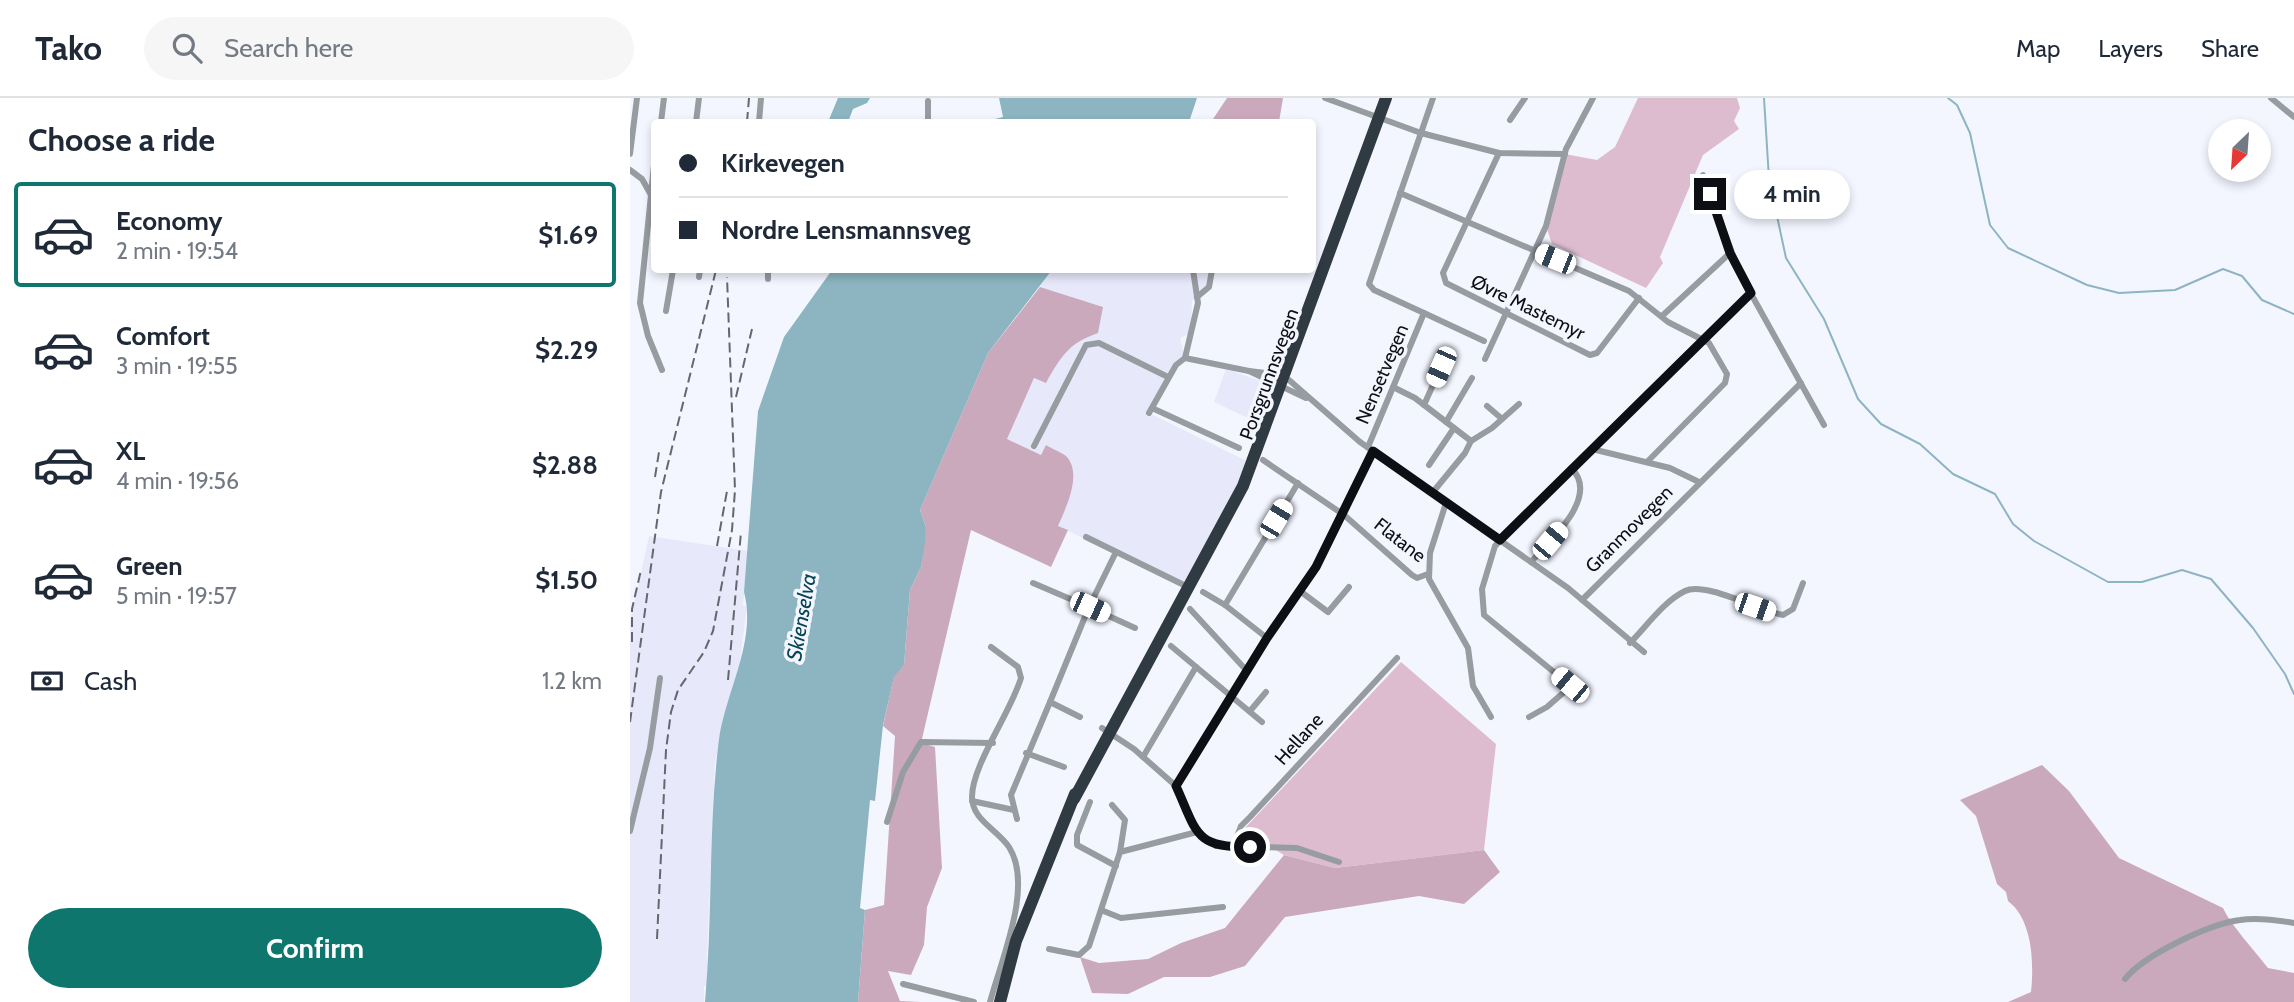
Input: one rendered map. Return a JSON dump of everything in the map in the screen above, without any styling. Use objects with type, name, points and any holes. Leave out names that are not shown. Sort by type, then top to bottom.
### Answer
[{"type":"highway","name":"Porsgrunnsvegen","points":[[1376,116],[1378,98]]},
{"type":"highway","name":"Porsgrunnsvegen","points":[[1000,1002],[1016,942],[1074,799],[1106,730],[1137,665],[1189,587],[1263,448],[1376,116],[1386,98]]},
{"type":"highway","name":"Porsgrunnsvegen","points":[[1007,1002],[1040,885]]},
{"type":"street","points":[[630,154],[637,98]]},
{"type":"street","points":[[661,119],[664,98]]},
{"type":"street","points":[[696,119],[699,98]]},
{"type":"street","points":[[759,119],[761,98]]},
{"type":"street","points":[[1325,98],[1421,133],[1499,153],[1566,154]]},
{"type":"street","points":[[1433,98],[1400,193],[1615,284],[1704,340],[1723,367],[1727,379],[1647,462]]},
{"type":"street","points":[[1510,120],[1525,98]]},
{"type":"street","points":[[1485,359],[1550,217],[1566,154],[1593,98]]},
{"type":"street","points":[[2271,98],[2294,117]]},
{"type":"street","points":[[928,101],[928,119]]},
{"type":"street","points":[[1467,222],[1499,153]]},
{"type":"street","points":[[633,171],[651,174]]},
{"type":"street","points":[[633,171],[651,195],[640,303],[648,336],[662,370]]},
{"type":"street","points":[[1703,175],[1730,253],[1824,425]]},
{"type":"street","name":"Nensetvegen","points":[[1400,193],[1370,287],[1485,341]]},
{"type":"street","name":"Øvre Mastemyr","points":[[1467,222],[1443,279],[1452,287],[1590,355],[1597,353],[1639,298]]},
{"type":"street","points":[[646,230],[651,231]]},
{"type":"street","points":[[1662,316],[1730,253]]},
{"type":"street","points":[[666,311],[672,273]]},
{"type":"street","points":[[768,273],[768,279]]},
{"type":"street","points":[[1193,273],[1197,297],[1185,358],[1168,377],[1150,411],[1239,448]]},
{"type":"street","points":[[1197,297],[1209,287],[1211,273]]},
{"type":"street","points":[[1529,717],[1547,707],[1570,685],[1485,615],[1482,589],[1500,540],[1751,293]]},
{"type":"street","name":"Nensetvegen","points":[[1176,786],[1267,638],[1300,591],[1344,515],[1424,313]]},
{"type":"street","points":[[1034,446],[1086,345],[1099,343],[1168,377]]},
{"type":"street","points":[[1185,358],[1248,371],[1284,382],[1371,449],[1582,600],[1630,643],[1644,652]]},
{"type":"street","points":[[1424,405],[1441,367]]},
{"type":"street","points":[[1446,422],[1472,378]]},
{"type":"street","name":"Granmovegen","points":[[1582,600],[1801,383]]},
{"type":"street","points":[[1393,387],[1424,405],[1471,440]]},
{"type":"street","points":[[1433,492],[1465,453],[1471,440],[1511,414],[1519,404]]},
{"type":"street","points":[[1488,406],[1501,418]]},
{"type":"street","points":[[1429,465],[1454,428]]},
{"type":"street","name":"Granmovegen","points":[[1592,449],[1670,468],[1699,482]]},
{"type":"street","name":"Flatane","points":[[1263,460],[1344,515],[1416,578],[1428,574],[1433,540],[1445,506]]},
{"type":"street","points":[[1531,562],[1564,525],[1576,505],[1581,492],[1581,481],[1571,468]]},
{"type":"street","points":[[1225,605],[1298,483]]},
{"type":"street","points":[[1086,537],[1189,587]]},
{"type":"street","points":[[1017,818],[1011,795],[1026,753],[1116,552]]},
{"type":"street","points":[[1428,574],[1468,648],[1474,686],[1491,717]]},
{"type":"street","points":[[1033,583],[1135,628]]},
{"type":"street","points":[[1630,643],[1676,597],[1690,589],[1712,592],[1783,615],[1793,609],[1803,583]]},
{"type":"street","points":[[1300,591],[1328,612],[1349,587]]},
{"type":"street","points":[[1203,592],[1225,605],[1267,638]]},
{"type":"street","points":[[1190,609],[1247,671]]},
{"type":"street","points":[[1171,646],[1232,694],[1262,722]]},
{"type":"street","points":[[990,1002],[1016,906],[1019,876],[1008,846],[976,814],[972,801],[974,783],[1021,675],[1012,662],[991,647]]},
{"type":"street","name":"Hellane","points":[[1233,847],[1241,826],[1397,658]]},
{"type":"street","points":[[1143,757],[1196,667]]},
{"type":"street","points":[[630,831],[650,748],[660,678]]},
{"type":"street","points":[[1250,711],[1266,692]]},
{"type":"street","points":[[1050,702],[1080,717]]},
{"type":"street","points":[[1106,730],[1176,786],[1197,832],[1216,846],[1297,848],[1339,862]]},
{"type":"street","points":[[887,822],[903,772],[921,742],[993,743]]},
{"type":"street","points":[[1026,753],[1064,766]]},
{"type":"street","points":[[972,801],[1014,810]]},
{"type":"street","points":[[1090,802],[1078,830],[1077,845],[1116,866]]},
{"type":"street","points":[[1049,949],[1079,955],[1089,946],[1120,852],[1125,820],[1112,805]]},
{"type":"street","points":[[1120,852],[1197,832]]},
{"type":"street","points":[[1101,911],[1121,918],[1223,907]]},
{"type":"street","points":[[2125,979],[2134,967],[2157,952],[2230,921],[2294,923]]},
{"type":"street","points":[[903,984],[974,1002]]},
{"type":"shaded area","points":[[1227,98],[1283,98],[1280,119],[1213,119]]},
{"type":"shaded area","points":[[1638,98],[1737,98],[1740,108],[1734,121],[1739,129],[1703,155],[1660,257],[1663,263],[1646,288],[1552,244],[1546,226],[1565,154],[1597,160],[1615,147]]},
{"type":"shaded area","points":[[1050,273],[1211,273],[1207,286],[1192,301],[1191,333],[1180,338],[1185,358],[1180,361],[1149,413],[1249,462],[1185,587],[1058,526],[1066,508],[1041,455],[1007,439],[1034,378],[1046,383],[1058,360],[1103,307],[1040,287]]},
{"type":"shaded area","points":[[1040,287],[1103,307],[1098,333],[1073,346],[1056,365],[1046,383],[1034,378],[1007,439],[1041,455],[1046,445],[1066,456],[1071,463],[1071,491],[1058,526],[1068,530],[1051,567],[971,530],[921,743],[935,747],[942,868],[927,907],[924,945],[911,975],[888,971],[900,1001],[921,1002],[858,1002],[865,910],[884,905],[895,736],[883,726],[894,676],[904,665],[910,590],[921,567],[926,527],[920,510],[988,353]]},
{"type":"shaded area","points":[[1226,369],[1264,382],[1269,389],[1258,423],[1214,402]]},
{"type":"shaded area","points":[[649,536],[748,551],[743,605],[747,607],[731,729],[722,729],[715,763],[707,960],[712,986],[704,986],[704,1002],[630,1002],[630,623]]},
{"type":"shaded area","points":[[1401,662],[1496,744],[1484,850],[1335,868],[1284,855],[1243,830]]},
{"type":"shaded area","points":[[2042,765],[2069,791],[2119,858],[2223,908],[2268,968],[2294,973],[2294,1002],[2008,1002],[2031,992],[2030,943],[2023,919],[2008,901],[2006,892],[1997,884],[1976,816],[1960,800]]},
{"type":"shaded area","points":[[1484,850],[1500,872],[1464,904],[1419,896],[1285,917],[1245,966],[1210,977],[1164,977],[1128,994],[1092,993],[1080,957],[1099,963],[1148,959],[1181,943],[1225,928],[1284,855],[1335,868]]},
{"type":"water","points":[[838,98],[870,98],[867,103],[853,109],[849,119],[829,119]]},
{"type":"water","points":[[999,98],[1197,98],[1190,119],[995,119],[1003,117]]},
{"type":"water","name":"Skienselva","points":[[830,273],[1050,273],[988,353],[920,510],[926,527],[921,567],[910,590],[904,665],[894,677],[883,725],[875,801],[870,800],[860,908],[865,910],[858,1002],[705,1002],[719,739],[747,629],[744,592],[758,411],[784,337]]},
{"type":"waterway","points":[[1764,98],[1769,179],[1786,258],[1824,319],[1858,399],[1881,424],[1920,444],[1953,474],[1995,494],[2013,524],[2034,541],[2108,582],[2142,582],[2182,570],[2211,579],[2253,628],[2285,674],[2294,694]]},
{"type":"waterway","points":[[1948,98],[1957,105],[1970,133],[1990,225],[2008,248],[2087,285],[2119,293],[2175,290],[2223,269],[2242,276],[2262,300],[2294,314]]},
{"type":"railway","points":[[747,119],[749,98]]},
{"type":"railway","points":[[630,722],[661,492],[715,273]]},
{"type":"railway","points":[[657,939],[666,750],[671,712],[678,690],[704,652],[713,631],[732,530],[735,490],[727,277]]},
{"type":"railway","points":[[736,397],[752,329]]},
{"type":"railway","points":[[655,477],[659,452]]},
{"type":"railway","points":[[717,546],[727,491]]},
{"type":"railway","points":[[728,680],[741,532]]},
{"type":"railway","points":[[632,642],[632,609],[641,570]]},
{"type":"route","points":[[1250,847],[1216,846],[1205,839],[1197,832],[1176,786],[1267,638],[1316,567],[1344,515],[1373,451],[1500,540],[1751,293],[1730,253],[1710,194]]}]
